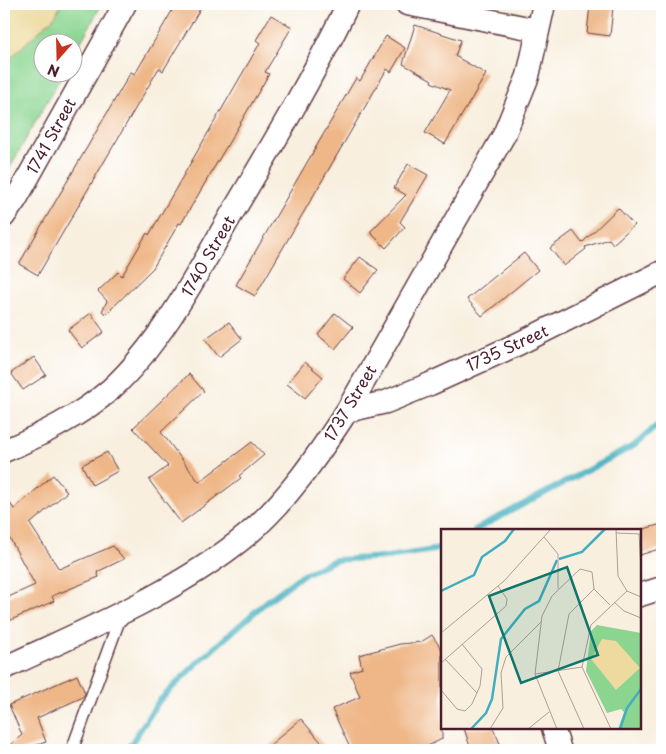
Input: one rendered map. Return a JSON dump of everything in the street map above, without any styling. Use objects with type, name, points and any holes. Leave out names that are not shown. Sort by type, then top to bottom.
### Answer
[{"type":"street","name":"1741 Street","points":[[4,216],[125,4]]},
{"type":"street","name":"1740 Street","points":[[4,451],[69,420],[111,388],[151,343],[180,303],[304,92],[348,4]]},
{"type":"street","points":[[408,4],[538,30]]},
{"type":"street","name":"1737 Street","points":[[4,668],[122,613],[192,574],[247,534],[288,494],[322,449],[347,411],[504,135],[528,76],[544,4]]},
{"type":"street","name":"1735 Street","points":[[347,411],[386,402],[430,384],[518,344],[662,272]]},
{"type":"street","points":[[641,596],[662,588]]},
{"type":"street","points":[[553,729],[560,750]]},
{"type":"lane","points":[[72,750],[122,613]]},
{"type":"green space","points":[[61,4],[102,4],[82,40],[82,32],[38,32],[55,16]]},
{"type":"green space","points":[[32,38],[32,82],[58,82],[4,178],[4,64]]},
{"type":"sand","points":[[4,4],[61,4],[55,16],[38,32],[32,32],[32,38],[4,64]]},
{"type":"building","points":[[176,4],[203,4],[163,71],[159,68],[38,275],[19,264],[131,72],[135,74]]},
{"type":"building","points":[[590,5],[613,7],[610,36],[587,33]]},
{"type":"building","points":[[271,15],[292,27],[265,72],[269,74],[153,268],[106,314],[102,311],[107,301],[98,291],[118,272],[122,276],[147,233],[149,235],[260,43],[256,40]]},
{"type":"building","points":[[415,25],[461,40],[455,56],[486,74],[445,144],[425,133],[450,90],[431,82],[432,80],[403,64]]},
{"type":"building","points":[[386,36],[405,48],[391,72],[387,69],[255,296],[236,285],[356,78],[360,81]]},
{"type":"building","points":[[408,164],[428,175],[400,222],[405,227],[386,248],[370,232],[406,195],[394,188]]},
{"type":"building","points":[[618,208],[634,225],[613,244],[609,239],[585,247],[586,249],[564,266],[550,248],[573,231],[582,243]]},
{"type":"building","points":[[524,253],[538,270],[482,316],[467,299]]},
{"type":"building","points":[[360,257],[378,270],[360,293],[343,279]]},
{"type":"building","points":[[91,313],[104,332],[82,348],[68,330]]},
{"type":"building","points":[[335,313],[353,327],[335,349],[318,335]]},
{"type":"building","points":[[229,322],[242,339],[219,357],[205,339]]},
{"type":"building","points":[[34,357],[46,375],[23,390],[11,373]]},
{"type":"building","points":[[305,362],[323,377],[305,398],[287,384]]},
{"type":"building","points":[[189,374],[204,391],[161,432],[199,482],[252,442],[264,455],[239,476],[241,478],[181,523],[149,480],[168,466],[133,428]]},
{"type":"building","points":[[107,452],[118,471],[92,485],[82,465]]},
{"type":"building","points":[[53,475],[67,492],[30,524],[59,569],[113,546],[124,559],[97,572],[99,577],[52,596],[54,601],[4,623],[4,599],[35,585],[4,528],[4,495],[14,509]]},
{"type":"building","points":[[662,524],[662,548],[641,555],[641,530]]},
{"type":"building","points":[[432,635],[441,648],[442,739],[420,750],[351,750],[332,709],[360,697],[350,672],[362,668],[359,655],[400,644],[421,642]]},
{"type":"building","points":[[77,675],[85,693],[83,697],[37,718],[46,742],[20,750],[4,750],[22,735],[9,705]]},
{"type":"building","points":[[301,719],[328,750],[264,750]]},
{"type":"building","points":[[464,729],[493,729],[503,750],[471,750]]},
{"type":"waterway","points":[[477,529],[635,445],[662,421]]},
{"type":"waterway","points":[[127,750],[159,701],[195,665],[266,602],[302,575],[335,560],[387,557],[434,550],[441,546]]}]
